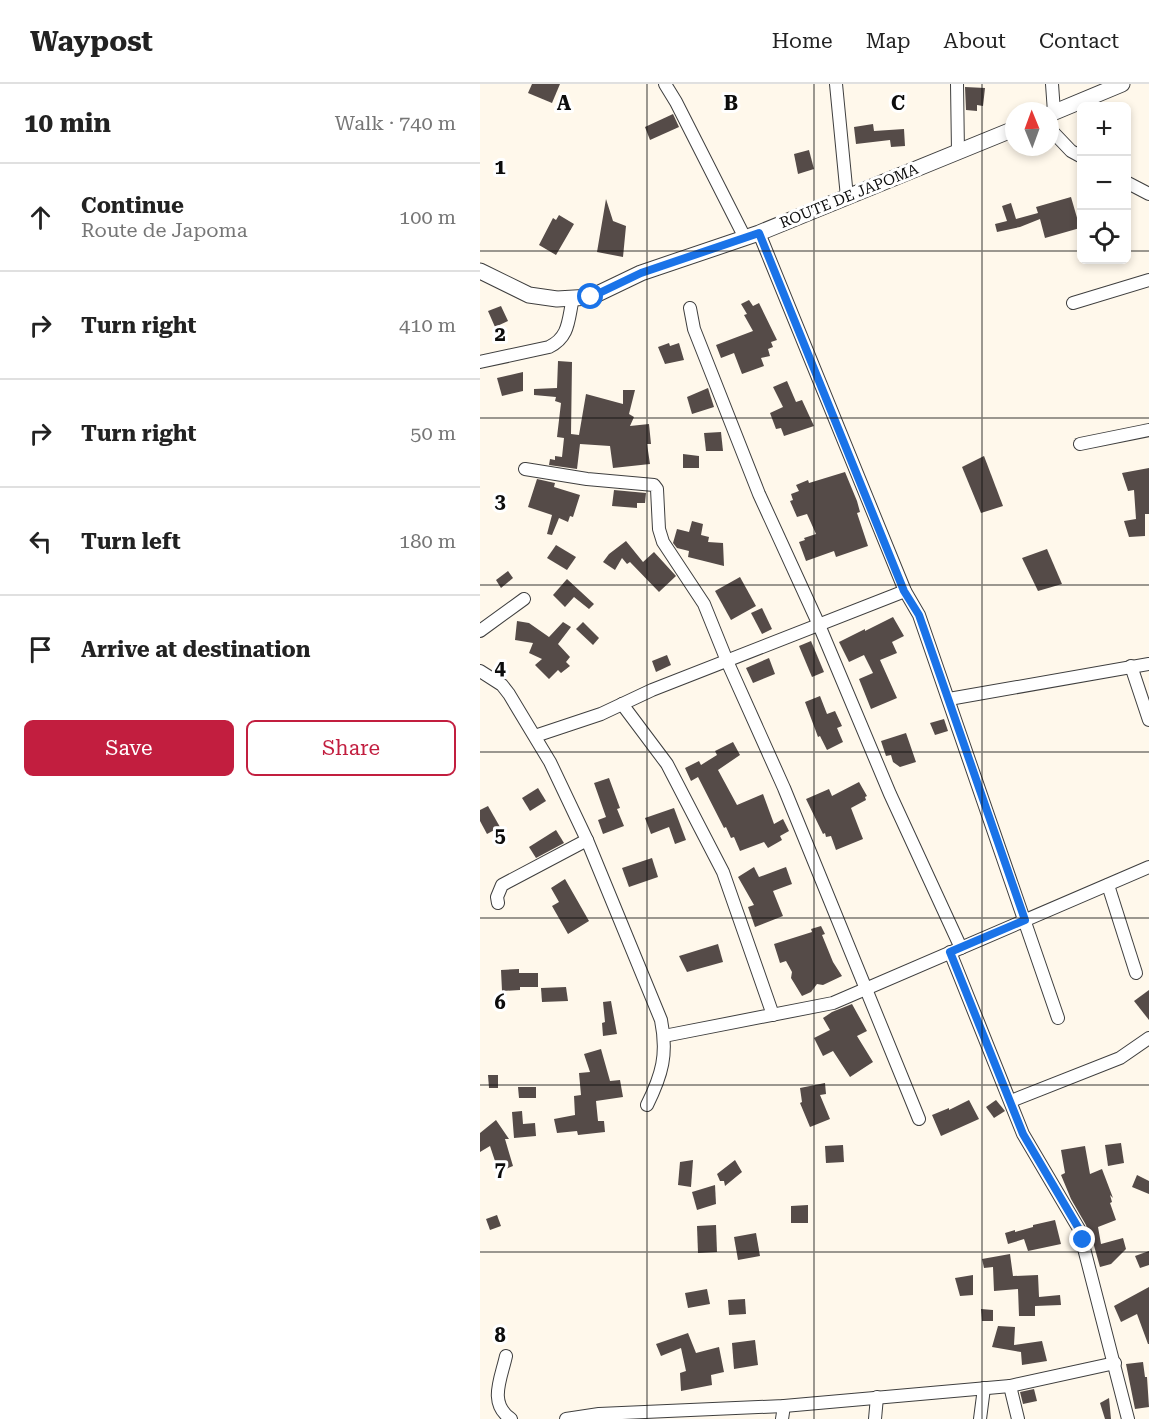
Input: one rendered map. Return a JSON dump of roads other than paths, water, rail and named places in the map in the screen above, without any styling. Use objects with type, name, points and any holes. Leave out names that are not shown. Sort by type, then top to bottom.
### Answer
[{"type":"street","points":[[665,84],[752,236],[904,591],[919,615],[1058,1018]]},
{"type":"street","points":[[836,84],[847,197]]},
{"type":"street","points":[[957,84],[958,152]]},
{"type":"street","points":[[1052,84],[1052,102]]},
{"type":"street","points":[[1059,110],[1122,84]]},
{"type":"street","name":"ROUTE DE JAPOMA","points":[[480,271],[529,295],[557,299],[591,297],[641,273],[752,236],[1005,133]]},
{"type":"street","points":[[1059,138],[1071,151],[1080,156]]},
{"type":"street","points":[[1131,185],[1149,194]]},
{"type":"street","points":[[1073,303],[1149,280]]},
{"type":"street","points":[[480,362],[558,343],[564,338],[573,298]]},
{"type":"street","points":[[690,308],[694,329],[759,494],[819,625],[956,950],[1023,1134],[1079,1229],[1128,1419]]},
{"type":"street","points":[[1080,444],[1149,430]]},
{"type":"street","points":[[525,469],[587,480],[654,485],[658,493],[659,529],[663,542],[704,604],[784,788],[919,1119]]},
{"type":"street","points":[[535,736],[601,714],[652,690],[904,591]]},
{"type":"street","points":[[480,631],[524,599]]},
{"type":"street","points":[[949,699],[1149,664]]},
{"type":"street","points":[[1131,666],[1149,720]]},
{"type":"street","points":[[480,671],[502,685],[535,736],[587,840],[660,1020],[664,1036],[664,1062],[659,1081],[647,1105]]},
{"type":"street","points":[[622,704],[667,764],[723,872],[773,1015]]},
{"type":"street","points":[[498,903],[497,897],[502,885],[587,840]]},
{"type":"street","points":[[664,1036],[833,1003],[1149,867]]},
{"type":"street","points":[[1108,885],[1136,973]]},
{"type":"street","points":[[1011,1101],[1120,1058],[1149,1038]]},
{"type":"street","points":[[506,1356],[497,1402],[500,1411],[511,1419]]},
{"type":"street","points":[[566,1419],[599,1414],[671,1415],[1010,1386],[1115,1363]]},
{"type":"street","points":[[1010,1386],[1018,1419]]},
{"type":"street","points":[[980,1419],[984,1388]]},
{"type":"street","points":[[875,1419],[878,1397]]},
{"type":"street","points":[[782,1419],[784,1406]]}]
